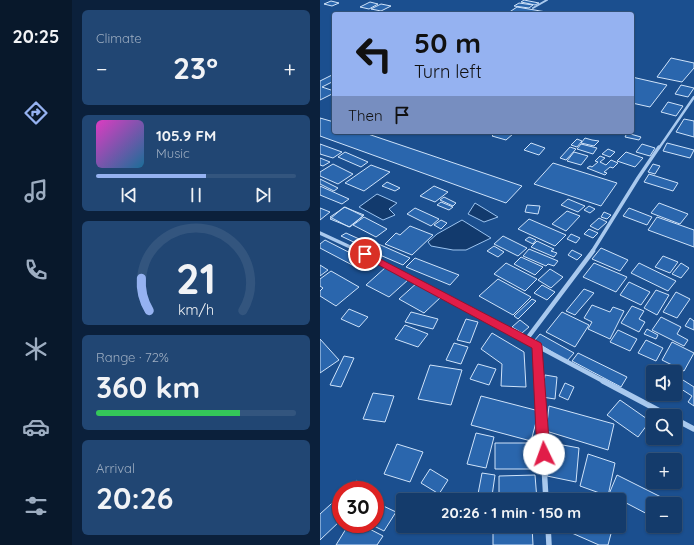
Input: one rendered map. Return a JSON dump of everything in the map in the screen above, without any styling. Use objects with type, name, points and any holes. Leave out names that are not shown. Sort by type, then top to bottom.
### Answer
[{"type":"street","points":[[533,8],[547,0]]},
{"type":"street","points":[[526,340],[591,254],[638,178],[694,97]]},
{"type":"street","points":[[320,233],[352,247],[655,409]]},
{"type":"street","points":[[537,346],[546,493]]},
{"type":"street","points":[[682,423],[694,429]]},
{"type":"street","points":[[548,533],[549,545]]},
{"type":"water","points":[[377,194],[397,203],[389,209],[395,215],[383,220],[359,207]]},
{"type":"water","points":[[475,203],[498,217],[484,222],[468,214]]},
{"type":"water","points":[[462,220],[491,238],[466,250],[453,250],[431,246],[428,242],[437,234]]},
{"type":"building","points":[[524,0],[539,3],[535,5],[521,2]]},
{"type":"building","points":[[331,1],[339,3],[332,6],[324,4]]},
{"type":"building","points":[[370,2],[378,4],[369,9],[360,7]]},
{"type":"building","points":[[519,3],[533,5],[529,8],[514,6]]},
{"type":"building","points":[[381,4],[391,6],[381,11],[371,9]]},
{"type":"building","points":[[517,7],[546,12],[510,12]]},
{"type":"building","points":[[671,58],[694,63],[694,68],[682,82],[657,77]]},
{"type":"building","points":[[332,75],[332,82],[322,87],[332,90],[332,94],[320,100],[320,81]]},
{"type":"building","points":[[634,77],[667,85],[650,107],[634,103]]},
{"type":"building","points":[[681,85],[694,88],[688,97],[675,94]]},
{"type":"building","points":[[668,102],[683,106],[676,116],[661,112]]},
{"type":"building","points":[[320,118],[332,121],[332,134],[368,134],[522,186],[506,203],[320,136]]},
{"type":"building","points":[[684,119],[694,121],[694,137],[676,132]]},
{"type":"building","points":[[494,134],[513,134],[506,140],[492,136]]},
{"type":"building","points":[[626,134],[630,134],[641,137],[639,140],[625,137]]},
{"type":"building","points":[[585,138],[599,141],[594,146],[581,143]]},
{"type":"building","points":[[577,139],[582,141],[577,147],[571,145]]},
{"type":"building","points":[[531,143],[545,148],[539,155],[524,150]]},
{"type":"building","points":[[667,143],[694,150],[690,158],[663,151]]},
{"type":"building","points":[[320,144],[342,152],[333,158],[320,154]]},
{"type":"building","points":[[581,144],[597,148],[593,154],[577,149]]},
{"type":"building","points":[[642,144],[655,148],[650,156],[636,152]]},
{"type":"building","points":[[570,147],[576,149],[566,160],[560,158]]},
{"type":"building","points":[[608,149],[615,152],[610,157],[602,154]]},
{"type":"building","points":[[345,152],[368,162],[361,167],[338,157]]},
{"type":"building","points":[[574,152],[588,156],[581,165],[567,161]]},
{"type":"building","points":[[626,152],[643,158],[635,167],[617,161]]},
{"type":"building","points":[[600,156],[605,158],[600,162],[606,165],[611,160],[618,163],[613,168],[610,167],[604,172],[607,173],[605,175],[587,168],[590,166],[592,167],[598,162],[595,161]]},
{"type":"building","points":[[320,158],[330,162],[323,166],[320,165]]},
{"type":"building","points":[[553,163],[617,183],[601,206],[534,184]]},
{"type":"building","points":[[333,164],[353,174],[338,184],[320,176],[320,172]]},
{"type":"building","points":[[653,164],[660,166],[655,174],[648,172]]},
{"type":"building","points":[[371,165],[390,172],[364,191],[345,183]]},
{"type":"building","points":[[649,174],[678,183],[673,191],[644,182]]},
{"type":"building","points":[[320,179],[338,188],[334,191],[320,184]]},
{"type":"building","points":[[387,182],[400,188],[395,191],[382,186]]},
{"type":"building","points":[[320,186],[349,199],[342,204],[320,195]]},
{"type":"building","points":[[434,186],[448,192],[435,202],[420,196]]},
{"type":"building","points":[[444,197],[456,203],[453,206],[440,200]]},
{"type":"building","points":[[568,199],[585,206],[578,212],[561,205]]},
{"type":"building","points":[[441,202],[453,207],[449,210],[437,205]]},
{"type":"building","points":[[659,203],[688,214],[680,224],[651,213]]},
{"type":"building","points":[[527,205],[540,206],[538,214],[525,212]]},
{"type":"building","points":[[589,206],[595,209],[590,213],[584,210]]},
{"type":"building","points":[[344,207],[364,215],[350,227],[330,219]]},
{"type":"building","points":[[345,207],[363,216],[349,227],[330,217]]},
{"type":"building","points":[[320,208],[330,212],[320,220]]},
{"type":"building","points":[[415,208],[439,219],[431,226],[407,214]]},
{"type":"building","points":[[629,208],[652,217],[647,225],[623,216]]},
{"type":"building","points":[[567,211],[580,216],[566,231],[552,224]]},
{"type":"building","points":[[604,212],[611,215],[607,219],[601,217]]},
{"type":"building","points":[[364,217],[387,229],[376,237],[353,225]]},
{"type":"building","points":[[657,217],[694,230],[694,247],[648,230]]},
{"type":"building","points":[[599,218],[607,222],[598,230],[590,226]]},
{"type":"building","points":[[529,219],[566,235],[555,246],[518,229]]},
{"type":"building","points":[[441,220],[447,223],[441,229],[434,225]]},
{"type":"building","points":[[410,226],[433,235],[412,255],[385,244],[396,233],[400,235]]},
{"type":"building","points":[[589,229],[598,233],[593,238],[584,234]]},
{"type":"building","points":[[346,233],[368,243],[364,247],[341,236]]},
{"type":"building","points":[[571,234],[580,238],[576,243],[567,239]]},
{"type":"building","points":[[503,236],[527,248],[518,256],[494,244]]},
{"type":"building","points":[[529,237],[536,240],[533,244],[525,240]]},
{"type":"building","points":[[325,240],[364,260],[356,267],[320,248],[320,244]]},
{"type":"building","points":[[537,241],[554,249],[551,251],[557,253],[554,257],[531,247]]},
{"type":"building","points":[[374,242],[410,258],[403,265],[366,249]]},
{"type":"building","points":[[494,246],[504,252],[498,257],[487,251]]},
{"type":"building","points":[[601,248],[628,260],[620,271],[592,259]]},
{"type":"building","points":[[529,249],[558,261],[554,266],[548,264],[546,266],[523,256]]},
{"type":"building","points":[[572,250],[582,255],[577,260],[568,255]]},
{"type":"building","points":[[663,256],[678,262],[670,273],[655,267]]},
{"type":"building","points":[[521,257],[543,267],[535,275],[514,264]]},
{"type":"building","points":[[415,258],[459,275],[450,285],[406,267]]},
{"type":"building","points":[[506,263],[537,279],[525,291],[494,274]]},
{"type":"building","points":[[594,263],[627,277],[616,292],[583,277]]},
{"type":"building","points":[[639,263],[676,281],[668,291],[631,273]]},
{"type":"building","points":[[681,263],[689,268],[681,278],[672,274]]},
{"type":"building","points":[[320,265],[328,270],[320,276]]},
{"type":"building","points":[[386,267],[409,279],[389,297],[366,285]]},
{"type":"building","points":[[550,269],[563,277],[551,288],[538,280]]},
{"type":"building","points":[[331,271],[359,287],[336,306],[320,296],[320,291],[323,288],[320,286],[320,279]]},
{"type":"building","points":[[498,279],[531,297],[513,315],[479,296]]},
{"type":"building","points":[[418,282],[442,296],[424,313],[399,299]]},
{"type":"building","points":[[629,282],[650,292],[641,305],[620,295]]},
{"type":"building","points":[[542,285],[555,292],[547,300],[534,293]]},
{"type":"building","points":[[584,289],[594,293],[575,315],[566,311]]},
{"type":"building","points":[[656,290],[669,295],[657,315],[644,308]]},
{"type":"building","points":[[676,292],[690,299],[677,318],[663,312]]},
{"type":"building","points":[[532,299],[536,301],[518,319],[514,316]]},
{"type":"building","points":[[592,305],[610,312],[613,307],[624,311],[610,339],[588,329],[592,322],[584,318]]},
{"type":"building","points":[[632,306],[644,311],[639,319],[645,322],[639,332],[621,323]]},
{"type":"building","points":[[349,309],[368,317],[359,327],[341,319]]},
{"type":"building","points":[[411,312],[438,319],[433,329],[405,322]]},
{"type":"building","points":[[562,312],[589,325],[575,347],[546,332]]},
{"type":"building","points":[[661,317],[681,327],[677,334],[688,340],[684,346],[652,330]]},
{"type":"building","points":[[690,318],[694,321],[694,330],[685,326]]},
{"type":"building","points":[[466,319],[478,322],[470,343],[457,340]]},
{"type":"building","points":[[520,320],[529,327],[522,333],[512,327]]},
{"type":"building","points":[[405,325],[428,334],[418,347],[395,339]]},
{"type":"building","points":[[647,329],[658,335],[656,339],[644,334]]},
{"type":"building","points":[[618,330],[637,339],[630,351],[610,342]]},
{"type":"building","points":[[492,333],[524,352],[526,387],[501,386],[502,364],[481,349]]},
{"type":"building","points":[[540,334],[574,353],[567,361],[534,341]]},
{"type":"building","points":[[320,339],[339,360],[320,373]]},
{"type":"building","points":[[646,340],[663,348],[656,361],[638,353]]},
{"type":"building","points":[[672,342],[694,353],[684,371],[682,370],[682,365],[672,365],[662,360]]},
{"type":"building","points":[[454,343],[468,347],[461,364],[446,360]]},
{"type":"building","points":[[578,353],[627,377],[621,387],[572,361]]},
{"type":"building","points":[[344,356],[354,358],[341,387],[330,385]]},
{"type":"building","points":[[478,364],[496,369],[489,385],[470,379]]},
{"type":"building","points":[[430,365],[462,370],[451,405],[418,399]]},
{"type":"building","points":[[545,375],[557,377],[555,399],[542,397]]},
{"type":"building","points":[[682,379],[694,387],[694,406],[688,402],[692,396],[682,390]]},
{"type":"building","points":[[565,383],[574,387],[568,400],[559,396]]},
{"type":"building","points":[[373,393],[394,396],[385,422],[363,419]]},
{"type":"building","points":[[481,396],[539,411],[531,441],[471,425]]},
{"type":"building","points":[[620,400],[646,418],[646,426],[638,437],[607,415]]},
{"type":"building","points":[[549,406],[614,424],[608,450],[546,431]]},
{"type":"building","points":[[476,433],[494,437],[486,468],[467,464]]},
{"type":"building","points":[[495,443],[529,443],[530,469],[495,469]]},
{"type":"building","points":[[552,443],[579,448],[576,482],[547,476]]},
{"type":"building","points":[[397,444],[423,452],[410,482],[384,474]]},
{"type":"building","points":[[588,454],[615,463],[609,493],[600,493],[580,486]]},
{"type":"building","points":[[430,469],[448,480],[440,493],[421,483]]},
{"type":"building","points":[[482,473],[495,475],[492,493],[478,493]]},
{"type":"building","points":[[535,475],[536,493],[499,493],[499,476]]},
{"type":"building","points":[[617,475],[661,497],[646,497],[646,513],[626,503],[626,493],[609,493]]},
{"type":"building","points":[[332,503],[332,529],[320,540],[320,514]]},
{"type":"building","points":[[384,506],[396,512],[384,531]]},
{"type":"building","points":[[343,533],[377,533],[383,536],[377,545],[336,545]]},
{"type":"building","points":[[493,533],[532,533],[533,545],[493,545]]},
{"type":"building","points":[[572,533],[611,533],[608,545],[599,545]]},
{"type":"route","points":[[365,254],[537,346],[544,454]]}]
